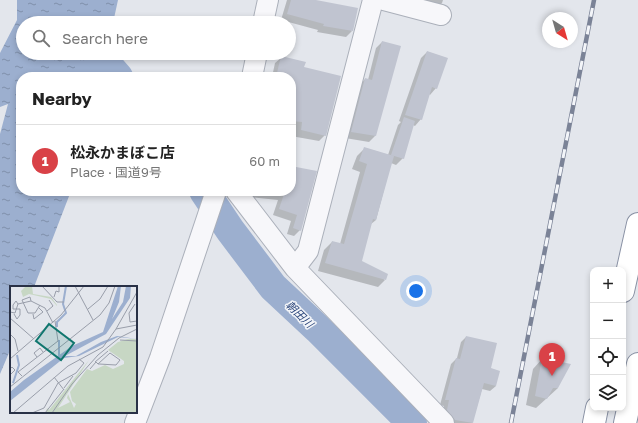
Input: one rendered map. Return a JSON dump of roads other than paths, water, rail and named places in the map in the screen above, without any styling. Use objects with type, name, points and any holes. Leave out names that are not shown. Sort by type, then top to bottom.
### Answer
[{"type":"highway","points":[[626,278],[638,224]]},
{"type":"highway","points":[[625,423],[638,364]]},
{"type":"highway","points":[[594,423],[596,411]]},
{"type":"street","points":[[265,16],[268,0]]},
{"type":"street","points":[[295,268],[308,251],[373,0]]},
{"type":"street","points":[[384,0],[441,15]]},
{"type":"street","points":[[253,72],[256,60]]},
{"type":"street","points":[[135,423],[160,358],[214,196]]},
{"type":"street","points":[[240,196],[295,268],[444,423]]},
{"type":"water","points":[[17,0],[118,0],[115,16],[17,16]]},
{"type":"water","points":[[16,22],[16,60],[106,60],[103,72],[16,72],[16,196],[69,196],[34,286],[10,286],[10,350],[0,374],[0,134],[8,104],[0,107],[0,53]]},
{"type":"waterway","name":"朝田川","points":[[103,60],[114,72]]},
{"type":"waterway","name":"朝田川","points":[[207,196],[230,230],[273,287],[318,329],[412,423]]},
{"type":"railway","points":[[511,423],[594,0]]},
{"type":"place","name":"松永かまぼこ店","points":[[552,376]]}]
